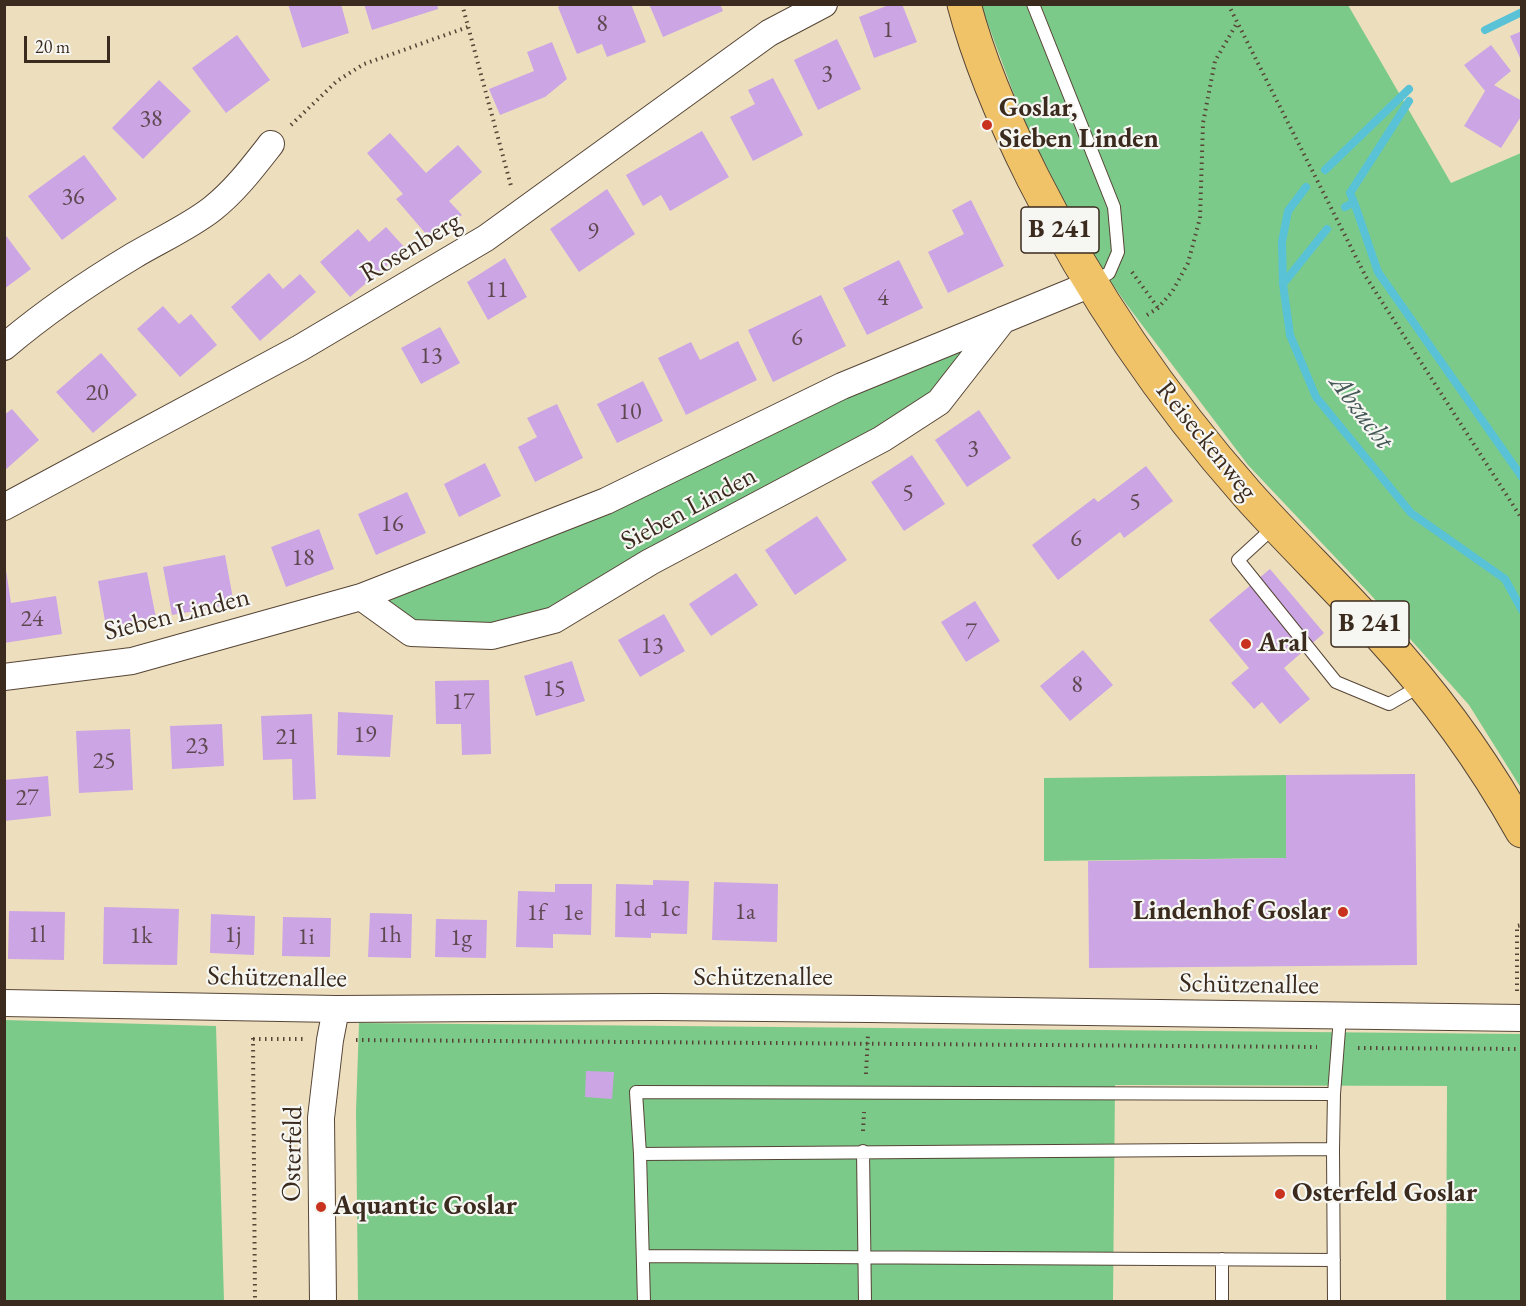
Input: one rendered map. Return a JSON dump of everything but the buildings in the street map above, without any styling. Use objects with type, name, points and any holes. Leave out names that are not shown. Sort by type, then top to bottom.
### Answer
[{"type":"main road","name":"Reiseckenweg","points":[[964,4],[969,24],[1005,119],[1046,202],[1091,284],[1121,331],[1197,434],[1276,526],[1338,589],[1423,684],[1482,766],[1521,831]]},
{"type":"street","name":"Rosenberg","points":[[4,507],[300,348],[486,238],[769,33],[824,4]]},
{"type":"street","points":[[4,347],[74,294],[212,209],[240,183],[271,144]]},
{"type":"street","name":"Sieben Linden","points":[[4,677],[132,661],[361,597],[606,501],[842,386],[1091,284]]},
{"type":"street","name":"Sieben Linden","points":[[361,597],[411,633],[492,636],[554,620],[650,562],[882,439],[939,402],[1005,318]]},
{"type":"street","name":"Schützenallee","points":[[4,1003],[336,1009],[670,1007],[1511,1018]]},
{"type":"street","name":"Osterfeld","points":[[323,1302],[321,1118],[336,1009]]},
{"type":"lane","points":[[1033,4],[1114,207],[1118,252],[1109,273],[1091,284]]},
{"type":"lane","points":[[1276,526],[1238,560],[1336,682],[1389,704],[1423,684]]},
{"type":"lane","points":[[1334,1302],[1334,1094],[1340,1017]]},
{"type":"lane","points":[[644,1302],[636,1092],[1334,1094]]},
{"type":"lane","points":[[640,1154],[1333,1149]]},
{"type":"lane","points":[[862,1151],[866,1302]]},
{"type":"lane","points":[[644,1256],[1334,1260]]},
{"type":"lane","points":[[1222,1259],[1222,1302]]},
{"type":"path","points":[[462,4],[517,215]]},
{"type":"path","points":[[1228,4],[1366,277],[1521,519]]},
{"type":"path","points":[[1121,331],[1158,308],[1172,292],[1188,264],[1200,218],[1205,113],[1215,61],[1237,23]]},
{"type":"path","points":[[271,144],[337,81],[364,64],[468,27]]},
{"type":"path","points":[[1118,252],[1158,308]]},
{"type":"path","points":[[1511,1018],[1498,993],[1517,992],[1517,926],[1521,925]]},
{"type":"path","points":[[253,1007],[255,1302]]},
{"type":"path","points":[[253,1039],[1521,1049]]},
{"type":"green space","points":[[981,5],[1348,5],[1451,183],[1521,153],[1521,788],[1469,705],[1370,594],[1248,465],[1127,305],[1086,246],[1023,119]]},
{"type":"green space","points":[[1005,318],[939,402],[554,620],[411,633],[361,597]]},
{"type":"green space","points":[[1286,775],[1286,858],[1044,861],[1044,778]]},
{"type":"green space","points":[[5,1020],[216,1026],[224,1301],[5,1301]]},
{"type":"green space","points":[[359,1023],[1521,1034],[1521,1301],[1446,1301],[1447,1086],[1115,1085],[1113,1301],[358,1302],[356,1111]]},
{"type":"waterway","name":"Abzucht","points":[[1485,30],[1522,12]]},
{"type":"waterway","name":"Abzucht","points":[[1325,170],[1409,89]]},
{"type":"waterway","points":[[1345,207],[1354,202],[1350,193],[1409,101]]},
{"type":"waterway","name":"Abzucht","points":[[1306,187],[1288,211],[1282,242],[1283,284],[1290,335],[1316,397],[1411,513],[1505,579],[1522,610]]},
{"type":"waterway","points":[[1354,202],[1378,272],[1522,477]]},
{"type":"waterway","points":[[1283,284],[1327,229]]},
{"type":"place","name":"Goslar, Sieben Linden","points":[[987,125]]},
{"type":"place","name":"Aral","points":[[1246,644]]},
{"type":"place","name":"Lindenhof Goslar","points":[[1343,912]]},
{"type":"place","name":"Osterfeld Goslar","points":[[1280,1194]]},
{"type":"place","name":"Aquantic Goslar","points":[[321,1207]]}]
